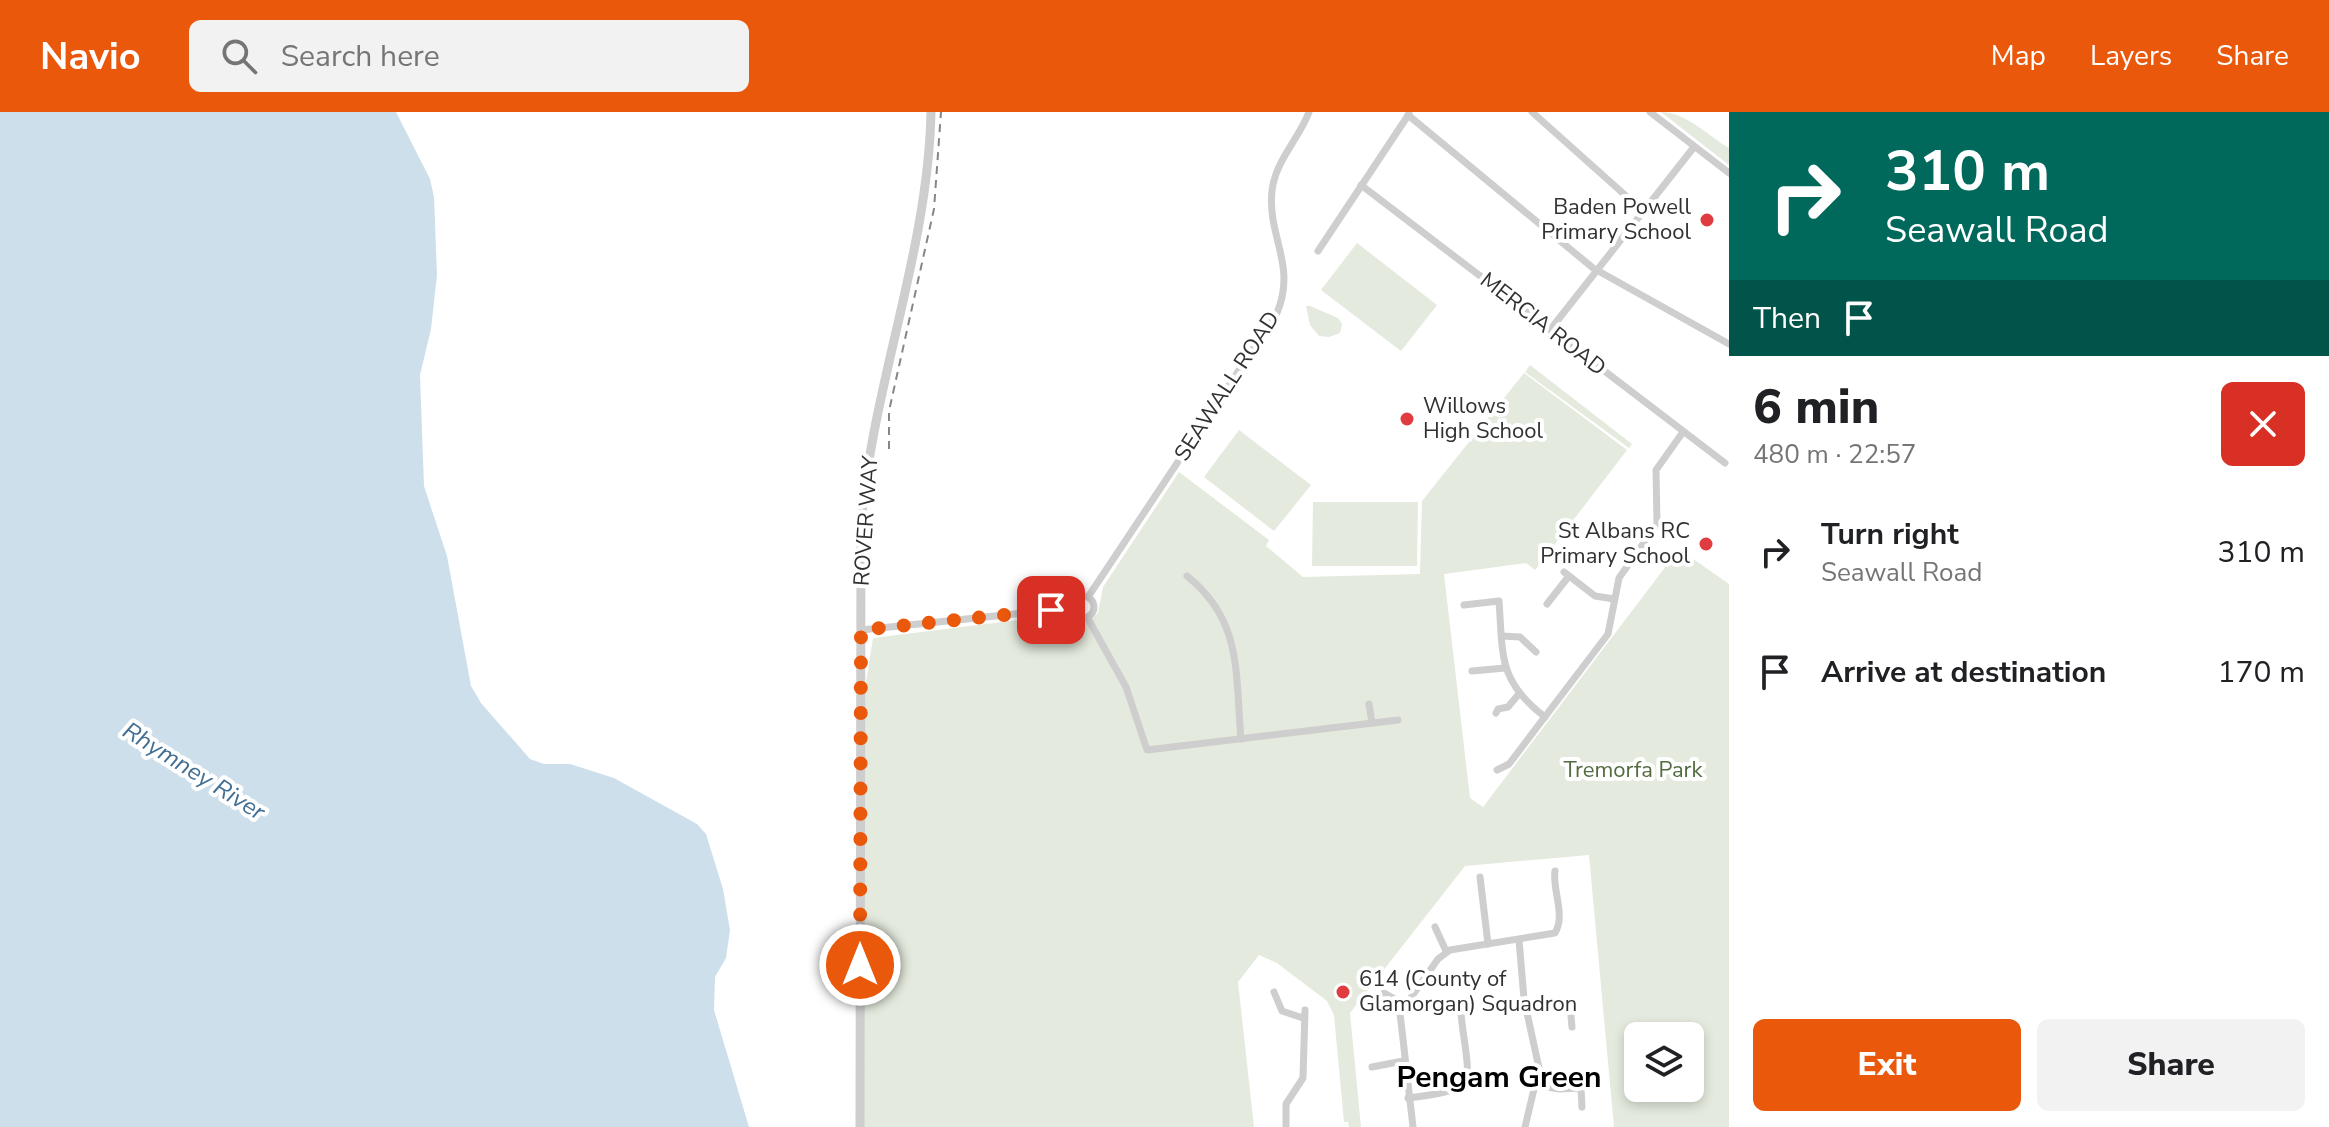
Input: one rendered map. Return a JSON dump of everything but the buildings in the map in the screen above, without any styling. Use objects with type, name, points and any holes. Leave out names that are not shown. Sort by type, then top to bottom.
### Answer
[{"type":"street","name":"ROVER WAY","points":[[860,1127],[864,489],[919,223],[931,112]]},
{"type":"street","name":"SEAWALL ROAD","points":[[1088,597],[1277,313],[1286,272],[1273,212],[1273,187],[1280,166],[1309,112]]},
{"type":"street","points":[[1532,112],[1644,212]]},
{"type":"street","points":[[1650,112],[1729,173]]},
{"type":"street","points":[[1318,251],[1409,113],[1598,270],[1729,344]]},
{"type":"street","points":[[1550,330],[1694,147]]},
{"type":"street","name":"MERCIA ROAD","points":[[1361,185],[1728,465]]},
{"type":"street","points":[[1497,770],[1509,764],[1608,634],[1623,571],[1657,524],[1656,470],[1683,432]]},
{"type":"street","points":[[1547,604],[1566,574],[1595,596],[1614,599]]},
{"type":"street","points":[[1187,576],[1209,594],[1224,616],[1232,644],[1241,739]]},
{"type":"street","points":[[1088,597],[1094,609],[1087,617],[1076,616],[1072,608],[1076,598],[1088,597]]},
{"type":"street","points":[[1464,605],[1499,601],[1505,668],[1518,695],[1545,717]]},
{"type":"street","points":[[861,630],[1072,608]]},
{"type":"street","points":[[1087,617],[1126,687],[1147,750],[1398,720]]},
{"type":"street","points":[[1502,636],[1520,637],[1536,652]]},
{"type":"street","points":[[1472,671],[1505,668]]},
{"type":"street","points":[[1496,713],[1508,707],[1518,695]]},
{"type":"street","points":[[1369,704],[1372,723]]},
{"type":"street","points":[[1413,1127],[1399,1023],[1404,1004],[1446,951],[1549,937],[1557,931],[1559,922],[1550,883],[1555,871]]},
{"type":"street","points":[[1472,872],[1483,875],[1488,944]]},
{"type":"street","points":[[1435,927],[1446,951]]},
{"type":"street","points":[[1519,940],[1526,1011],[1538,1064],[1537,1085],[1525,1127]]},
{"type":"street","points":[[1274,992],[1282,1011],[1304,1014],[1304,1072],[1300,1086],[1284,1108],[1286,1127]]},
{"type":"street","points":[[1384,993],[1404,1004]]},
{"type":"street","points":[[1526,1011],[1574,1005],[1572,1027]]},
{"type":"street","points":[[1408,1098],[1449,1093],[1464,1082],[1468,1072],[1461,1014]]},
{"type":"street","points":[[1372,1067],[1403,1061]]},
{"type":"street","points":[[1537,1085],[1559,1089],[1580,1084],[1582,1107]]},
{"type":"green space","points":[[1661,112],[1688,120],[1729,148],[1729,165]]},
{"type":"green space","points":[[1357,243],[1437,305],[1401,351],[1321,290]]},
{"type":"green space","points":[[1306,306],[1338,318],[1342,324],[1340,333],[1329,337],[1319,336],[1310,325]]},
{"type":"green space","points":[[1530,365],[1632,444],[1629,448],[1525,372]]},
{"type":"green space","name":"Tremorfa Park","points":[[1524,373],[1627,450],[1535,570],[1526,563],[1444,574],[1470,798],[1483,807],[1679,549],[1729,584],[1729,1127],[1614,1127],[1589,855],[1465,866],[1350,1013],[1361,1127],[1349,1127],[1348,1122],[1344,1122],[1334,1015],[1327,1001],[1277,963],[1259,955],[1238,982],[1254,1127],[864,1127],[864,695],[873,638],[1049,616],[1082,622],[1091,620],[1098,613],[1103,587],[1179,472],[1269,540],[1266,546],[1303,577],[1420,574],[1422,501]]},
{"type":"green space","points":[[1239,430],[1311,485],[1274,531],[1204,477]]},
{"type":"green space","points":[[1313,502],[1418,502],[1417,566],[1312,566]]},
{"type":"water","name":"Rhymney River","points":[[0,112],[396,112],[430,179],[434,197],[437,275],[431,329],[420,375],[424,486],[447,556],[471,686],[481,703],[530,759],[544,764],[570,764],[614,778],[697,824],[706,834],[723,889],[730,930],[726,958],[715,977],[714,1010],[749,1127],[0,1127]]},
{"type":"railway","points":[[889,449],[889,411],[934,209],[941,112]]},
{"type":"place","name":"Baden Powell Primary School","points":[[1707,220]]},
{"type":"place","name":"Willows High School","points":[[1407,419]]},
{"type":"place","name":"St Albans RC Primary School","points":[[1706,544]]},
{"type":"place","name":"614 (County of Glamorgan) Squadron","points":[[1343,992]]},
{"type":"district","name":"Pengam Green","points":[[1499,1077]]},
{"type":"route","points":[[860,965],[861,630],[1051,610]]}]
